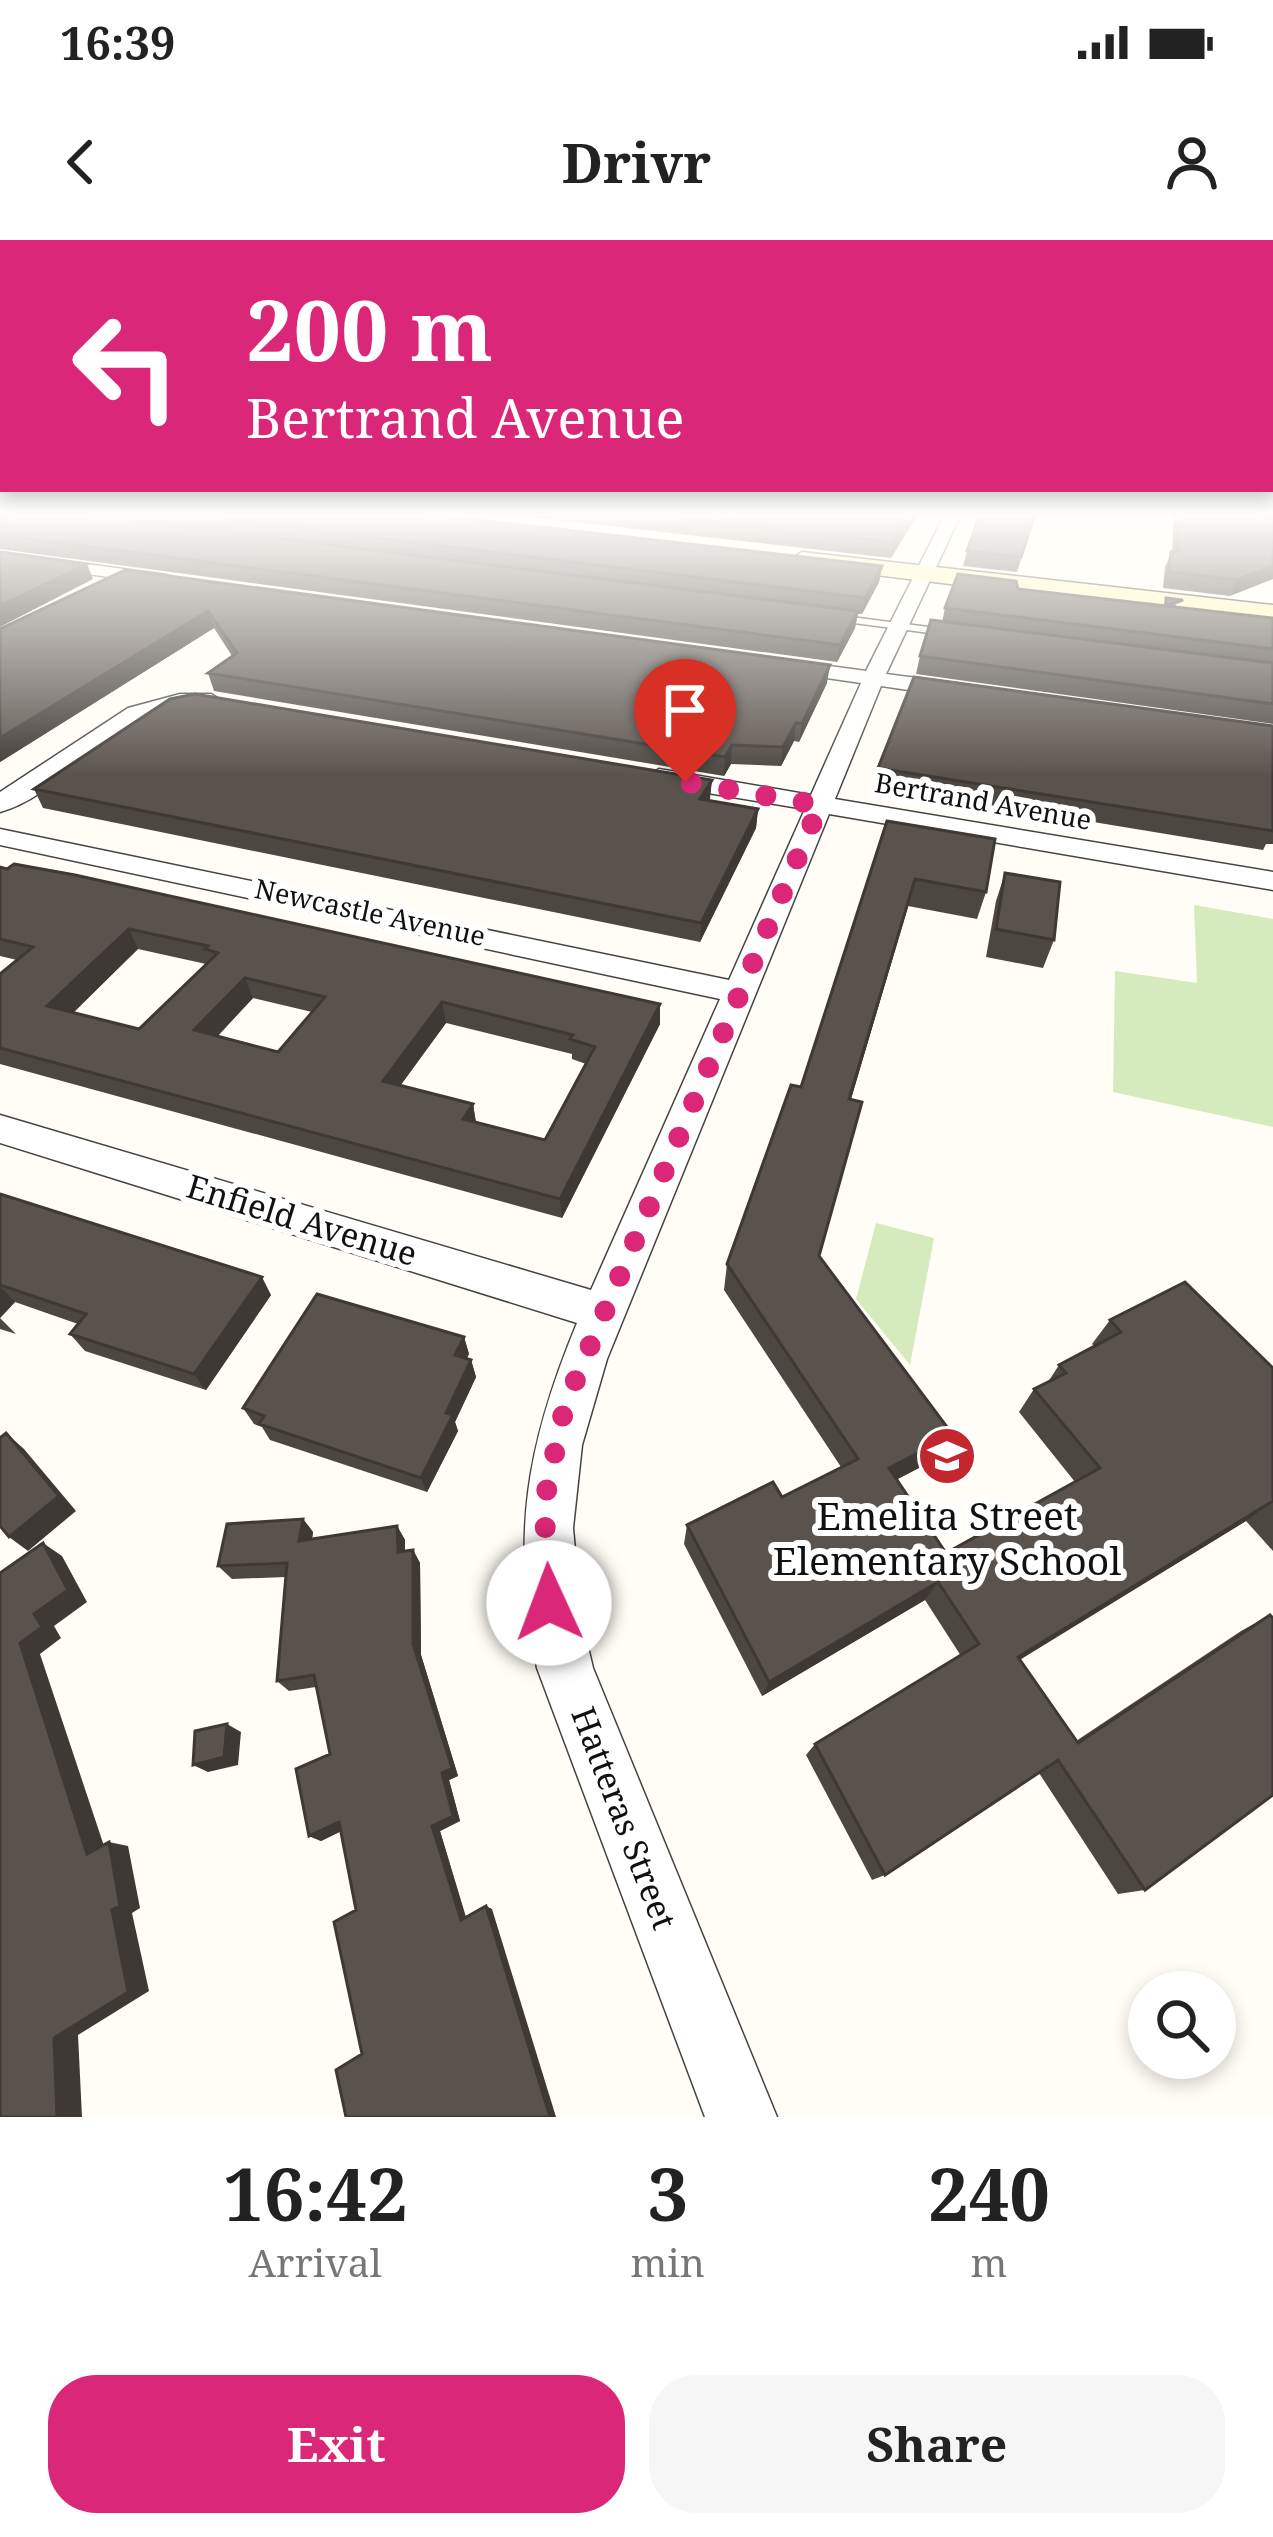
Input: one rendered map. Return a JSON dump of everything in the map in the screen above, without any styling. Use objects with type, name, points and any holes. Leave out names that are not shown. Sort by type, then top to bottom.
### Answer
[{"type":"main road","points":[[1164,602],[1273,614]]},
{"type":"street","name":"Hatteras Street","points":[[741,2117],[565,1668],[549,1603],[544,1503],[565,1405],[907,602]]},
{"type":"street","points":[[752,662],[975,692]]},
{"type":"street","points":[[0,804],[136,713],[180,701],[232,705]]},
{"type":"street","name":"Bertrand Avenue","points":[[635,773],[1273,881]]},
{"type":"street","name":"Newcastle Avenue","points":[[0,837],[740,993]]},
{"type":"street","name":"Enfield Avenue","points":[[0,1129],[603,1312]]},
{"type":"lane","points":[[824,617],[968,635]]},
{"type":"green space","points":[[1194,905],[1273,919],[1273,1127],[1113,1092],[1115,971],[1197,983]]},
{"type":"green space","points":[[876,1223],[934,1238],[910,1365],[856,1299]]},
{"type":"building","points":[[58,602],[359,602],[830,665],[802,724],[796,723],[783,747],[732,745],[725,757],[208,673],[237,653],[208,611],[0,738],[0,629]]},
{"type":"building","points":[[509,602],[783,602],[858,611],[840,645]]},
{"type":"building","points":[[947,602],[1129,602],[1273,618],[1273,649],[945,608]]},
{"type":"building","points":[[931,620],[1273,663],[1273,704],[920,656]]},
{"type":"building","points":[[914,677],[1273,726],[1273,831],[878,768]]},
{"type":"building","points":[[195,694],[712,780],[700,799],[758,809],[701,923],[34,789],[170,699]]},
{"type":"building","points":[[887,821],[995,839],[986,892],[915,879],[849,1099],[862,1102],[819,1256],[953,1435],[889,1468],[946,1553],[1100,1468],[1034,1389],[1066,1373],[1059,1365],[1121,1332],[1110,1320],[1185,1282],[1273,1368],[1273,1501],[1018,1657],[1078,1743],[1270,1615],[1273,1618],[1273,1795],[1145,1890],[1058,1760],[885,1875],[815,1744],[979,1644],[938,1582],[769,1682],[687,1525],[773,1482],[782,1497],[858,1459],[727,1264],[791,1085],[801,1087]]},
{"type":"building","points":[[14,864],[75,875],[660,1004],[560,1199],[0,1048],[0,974],[33,947],[0,939],[0,867]],"holes":[[[129,929],[208,946],[205,949],[218,953],[139,1029],[47,1006]],[[245,978],[325,997],[278,1052],[194,1030]],[[442,1002],[573,1035],[570,1039],[595,1047],[545,1140],[463,1119],[473,1104],[383,1081]]]},
{"type":"building","points":[[1005,873],[1060,882],[1054,940],[996,929]]},
{"type":"building","points":[[0,1194],[262,1277],[194,1374],[70,1334],[86,1314],[0,1285]]},
{"type":"building","points":[[317,1294],[464,1337],[455,1355],[471,1360],[446,1413],[453,1415],[421,1478],[259,1424],[264,1416],[243,1408]]},
{"type":"building","points":[[6,1433],[59,1496],[9,1537],[0,1526],[0,1438]]},
{"type":"building","points":[[303,1519],[299,1541],[397,1526],[398,1552],[413,1550],[413,1644],[452,1768],[442,1773],[453,1816],[432,1826],[461,1920],[486,1906],[550,2117],[346,2117],[336,2070],[362,2054],[334,1922],[356,1910],[339,1822],[309,1836],[296,1769],[330,1754],[314,1675],[277,1681],[287,1563],[218,1566],[227,1524]]},
{"type":"building","points":[[43,1543],[68,1590],[34,1614],[42,1627],[20,1643],[87,1854],[109,1842],[120,1906],[112,1910],[128,1992],[54,2038],[57,2117],[0,2117],[0,1573]]},
{"type":"building","points":[[227,1724],[224,1757],[193,1765],[195,1731]]},
{"type":"place","name":"Emelita Street Elementary School","points":[[947,1456]]},
{"type":"route","points":[[549,1603],[544,1503],[565,1405],[820,805],[685,782]]}]
